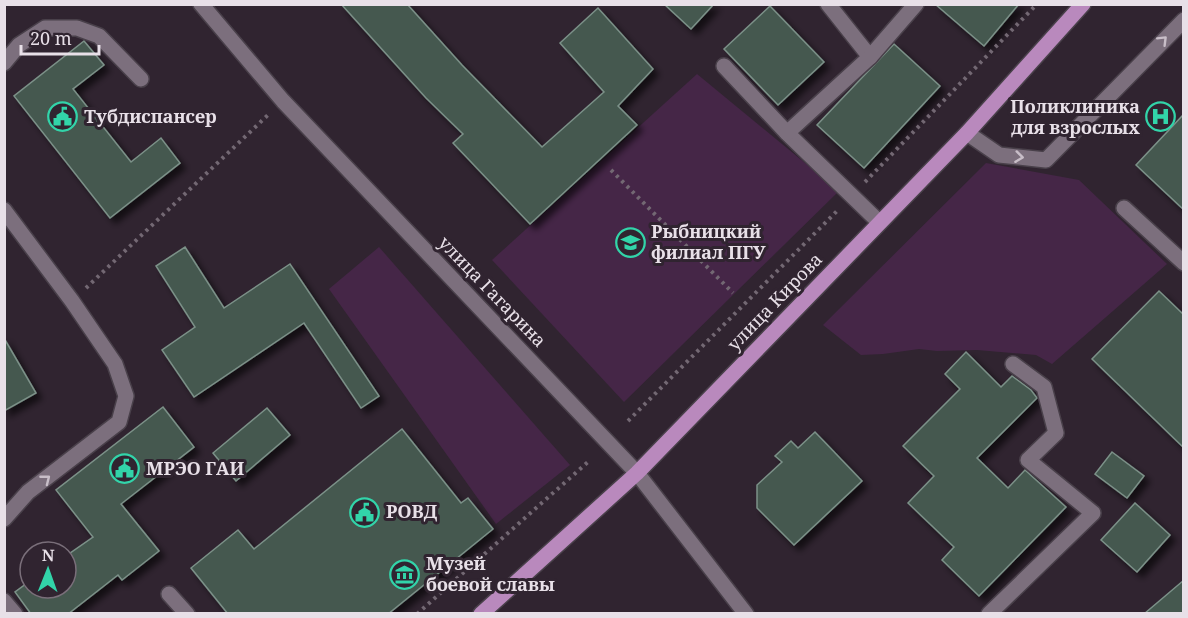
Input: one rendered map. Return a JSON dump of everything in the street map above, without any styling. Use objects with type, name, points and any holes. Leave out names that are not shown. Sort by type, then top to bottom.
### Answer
[{"type":"main road","name":"улица Кирова","points":[[481,614],[637,473],[967,133],[1083,4]]},
{"type":"street","name":"улица Гагарина","points":[[201,4],[283,101],[637,473],[746,614]]},
{"type":"street","points":[[828,4],[870,57]]},
{"type":"street","points":[[788,133],[870,57],[916,4]]},
{"type":"street","points":[[967,133],[999,155],[1046,160],[1184,20]]},
{"type":"street","points":[[4,63],[19,45],[45,28],[77,28],[99,36],[141,79]]},
{"type":"street","points":[[724,66],[788,133],[879,222]]},
{"type":"street","points":[[1124,208],[1184,263]]},
{"type":"street","points":[[4,210],[72,301],[115,364],[126,396],[119,422],[28,492],[4,519]]},
{"type":"street","points":[[989,614],[1093,513],[1028,460],[1056,433],[1044,387],[1013,364]]},
{"type":"street","points":[[169,594],[187,614]]},
{"type":"street","points":[[4,601],[15,614]]},
{"type":"path","points":[[628,421],[1037,4]]},
{"type":"path","points":[[72,301],[283,101]]},
{"type":"path","points":[[611,170],[733,293]]},
{"type":"path","points":[[417,614],[590,461]]},
{"type":"shaded area","points":[[697,74],[839,191],[624,402],[492,260]]},
{"type":"shaded area","points":[[986,163],[1079,180],[1167,264],[1052,364],[1036,355],[977,350],[919,349],[861,355],[823,325]]},
{"type":"shaded area","points":[[379,247],[570,465],[496,524],[329,289]]},
{"type":"building","points":[[341,4],[407,4],[462,65],[542,147],[604,92],[560,43],[598,8],[653,69],[618,106],[637,125],[530,224],[453,143],[463,134],[426,98]]},
{"type":"building","points":[[664,4],[714,4],[691,29]]},
{"type":"building","points":[[935,4],[1019,4],[984,46]]},
{"type":"building","points":[[770,6],[824,62],[778,105],[724,49]]},
{"type":"building","name":"Тубдиспансер","points":[[84,41],[104,65],[73,89],[131,162],[161,138],[180,163],[110,218],[14,96]]},
{"type":"building","points":[[894,44],[940,86],[864,168],[817,125]]},
{"type":"building","points":[[1184,114],[1184,210],[1136,165]]},
{"type":"building","points":[[185,247],[224,308],[290,264],[379,396],[361,408],[304,323],[194,397],[162,350],[195,327],[156,266]]},
{"type":"building","points":[[1159,291],[1184,315],[1184,448],[1092,359]]},
{"type":"building","points":[[4,338],[36,393],[4,411]]},
{"type":"building","points":[[966,352],[1001,387],[1012,376],[1031,390],[1037,398],[977,458],[1008,488],[1025,470],[1066,507],[979,596],[942,560],[954,547],[908,503],[934,476],[903,446],[960,389],[945,374]]},
{"type":"building","points":[[163,407],[194,447],[121,504],[159,551],[122,580],[118,575],[68,614],[31,614],[21,600],[78,600],[78,548],[93,537],[56,490]]},
{"type":"building","points":[[267,408],[290,435],[236,481],[213,453]]},
{"type":"building","points":[[402,429],[461,503],[468,498],[493,529],[388,614],[228,614],[191,568],[238,530],[254,549]]},
{"type":"building","points":[[815,432],[862,481],[794,545],[757,508],[757,485],[782,462],[775,456],[791,441],[798,448]]},
{"type":"building","points":[[1112,452],[1144,476],[1127,498],[1095,474]]},
{"type":"building","points":[[1135,503],[1170,535],[1137,572],[1101,540]]},
{"type":"building","points":[[1184,580],[1184,614],[1144,614]]},
{"type":"place","name":"Тубдиспансер","points":[[63,117]]},
{"type":"place","name":"Поликлиника для взрослых","points":[[1161,117]]},
{"type":"place","name":"Рыбницкий филиал ПГУ","points":[[630,242]]},
{"type":"place","name":"МРЭО ГАИ","points":[[125,469]]},
{"type":"place","name":"РОВД","points":[[365,512]]},
{"type":"place","name":"Музей боевой славы","points":[[405,574]]}]
